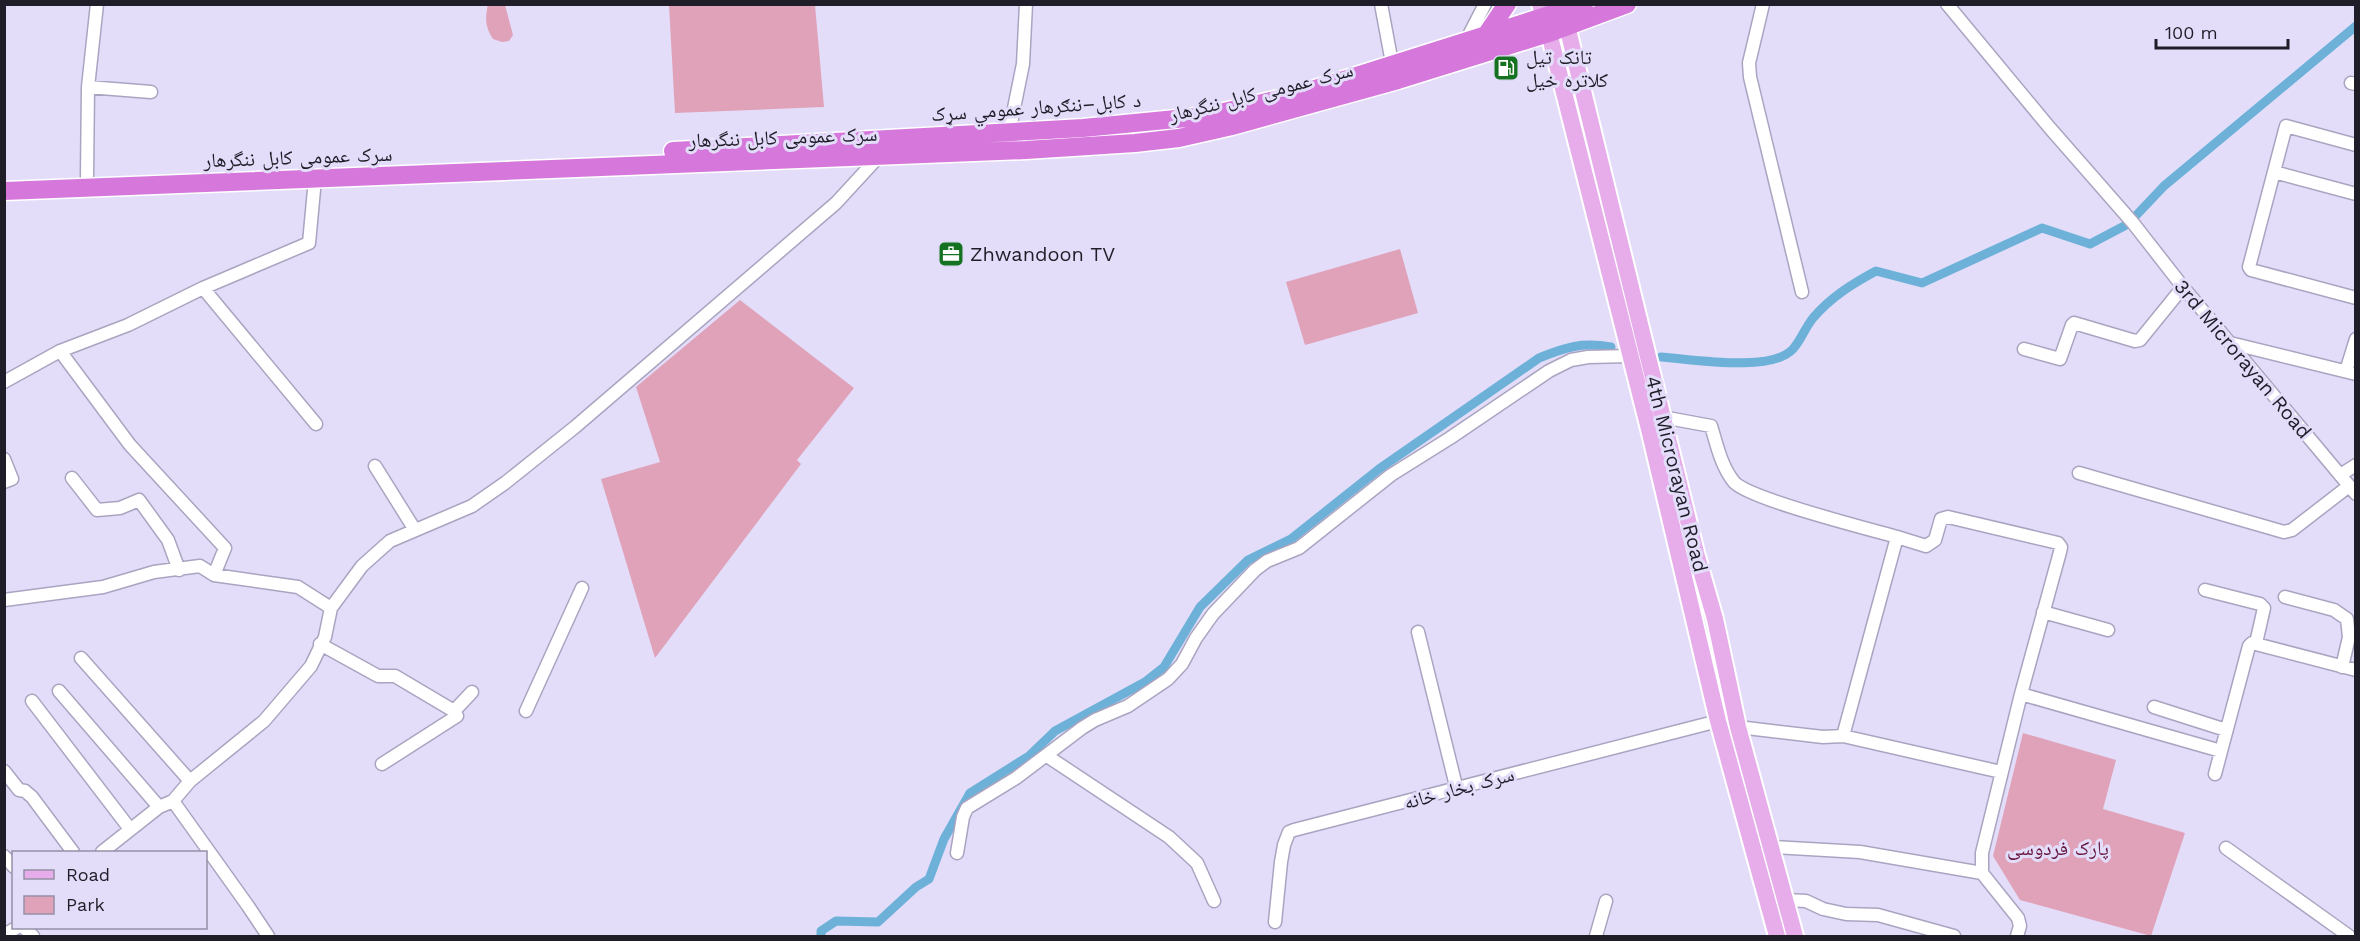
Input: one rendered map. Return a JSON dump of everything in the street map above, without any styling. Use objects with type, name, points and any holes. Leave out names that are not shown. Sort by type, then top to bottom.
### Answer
[{"type":"highway","points":[[1486,35],[1507,4]]},
{"type":"highway","name":"د کابل–ننګرهار عمومي سړک","points":[[884,148],[906,137],[1083,128],[1207,116],[1296,95],[1392,63],[1553,16],[1584,4]]},
{"type":"highway","name":"د کابل–ننګرهار عمومي سړک","points":[[1553,16],[1627,4]]},
{"type":"highway","name":"سرک عمومی کابل ننگرهار","points":[[4,192],[315,179],[884,148],[1113,145],[1179,138],[1275,115],[1553,16]]},
{"type":"highway","name":"سرک عمومی کابل ننگرهار","points":[[4,181],[826,143],[884,148]]},
{"type":"main road","name":"4th Microrayan Road","points":[[1553,16],[1629,356],[1646,418],[1718,721],[1777,936]]},
{"type":"main road","name":"4th Microrayan Road","points":[[1553,16],[1663,416],[1715,619],[1738,727],[1795,936]]},
{"type":"street","points":[[87,177],[88,87],[97,4]]},
{"type":"street","points":[[1009,133],[1023,64],[1026,4]]},
{"type":"street","points":[[1381,4],[1392,63]]},
{"type":"street","points":[[1466,41],[1485,4]]},
{"type":"street","points":[[1763,4],[1749,63],[1750,77],[1802,292]]},
{"type":"street","name":"3rd Microrayan Road","points":[[1947,4],[2049,127],[2131,220],[2230,343],[2350,470],[2352,490]]},
{"type":"street","points":[[88,87],[151,92]]},
{"type":"street","points":[[2355,145],[2286,126],[2249,267],[2251,270],[2355,298]]},
{"type":"street","points":[[103,851],[159,807],[173,801],[190,781],[264,721],[311,666],[325,637],[332,608],[362,566],[390,541],[472,506],[489,495],[575,427],[836,203],[884,148]]},
{"type":"street","points":[[2274,172],[2355,194]]},
{"type":"street","points":[[4,382],[60,351],[128,325],[203,288],[309,243],[315,179]]},
{"type":"street","points":[[2024,349],[2060,359],[2074,323],[2135,341],[2140,340],[2183,287]]},
{"type":"street","points":[[203,288],[316,424]]},
{"type":"street","points":[[2230,343],[2351,372],[2355,339]]},
{"type":"street","points":[[60,351],[130,445],[225,548],[214,575]]},
{"type":"street","points":[[957,853],[963,817],[967,808],[1047,756],[1095,720],[1128,706],[1168,679],[1182,664],[1212,614],[1254,570],[1268,561],[1299,548],[1391,475],[1509,397],[1570,360],[1629,356]]},
{"type":"street","points":[[1646,418],[1663,416],[1711,426],[1722,462],[1736,483],[1761,496],[1818,515],[1926,546],[1935,540],[1941,519],[1948,517],[2058,543],[2061,547],[2020,694],[1982,853],[1982,873],[2018,918],[2020,926],[2017,936]]},
{"type":"street","points":[[4,459],[12,478],[4,482]]},
{"type":"street","points":[[375,466],[416,530]]},
{"type":"street","points":[[2079,473],[2283,532],[2292,530],[2352,490]]},
{"type":"street","points":[[72,478],[97,510],[120,508],[139,500],[168,540],[179,570]]},
{"type":"street","points":[[1843,735],[1897,537]]},
{"type":"street","points":[[4,600],[103,587],[154,572],[200,566],[214,575],[298,587],[332,608]]},
{"type":"street","points":[[526,711],[582,588]]},
{"type":"street","points":[[2205,590],[2260,604],[2264,608],[2256,643]]},
{"type":"street","points":[[2285,597],[2334,610],[2347,620],[2349,637],[2342,667]]},
{"type":"street","points":[[2043,612],[2108,630]]},
{"type":"street","points":[[1418,632],[1457,790]]},
{"type":"street","points":[[2215,774],[2249,646],[2252,643],[2355,670]]},
{"type":"street","points":[[320,644],[378,676],[395,676],[454,711],[457,716],[382,764]]},
{"type":"street","points":[[81,658],[190,781]]},
{"type":"street","points":[[59,691],[159,807]]},
{"type":"street","points":[[454,711],[472,692]]},
{"type":"street","points":[[2020,694],[2221,751]]},
{"type":"street","points":[[32,701],[130,829]]},
{"type":"street","points":[[2154,707],[2226,730]]},
{"type":"street","name":"سرک بخار خانه","points":[[1275,922],[1281,862],[1289,832],[1718,721]]},
{"type":"street","points":[[1738,727],[1823,737],[1843,735],[2001,772]]},
{"type":"street","points":[[1047,756],[1168,837],[1197,863],[1214,901]]},
{"type":"street","points":[[4,771],[19,790],[25,791],[32,797],[73,851]]},
{"type":"street","points":[[173,801],[267,936]]},
{"type":"street","points":[[1772,847],[1860,852],[1982,873]]},
{"type":"street","points":[[2226,848],[2349,936]]},
{"type":"street","points":[[1785,900],[1806,901],[1823,909],[1846,914],[1878,915],[1954,936]]},
{"type":"street","points":[[1596,936],[1606,901]]},
{"type":"green space","points":[[488,4],[505,5],[513,35],[509,41],[502,42],[493,39],[490,34],[486,22]]},
{"type":"green space","points":[[669,5],[815,5],[824,107],[675,113]]},
{"type":"green space","points":[[1400,249],[1418,313],[1305,345],[1286,282]]},
{"type":"green space","points":[[740,300],[854,388],[797,460],[801,464],[655,658],[601,479],[660,462],[636,387]]},
{"type":"green space","name":"پارک فردوسی","points":[[2023,733],[2116,760],[2103,809],[2185,833],[2151,936],[2020,900],[1993,856]]},
{"type":"waterway","points":[[1661,357],[1730,363],[1767,361],[1793,349],[1813,318],[1827,304],[1850,286],[1876,271],[1922,283],[2042,228],[2090,244],[2128,224],[2164,186],[2356,26]]},
{"type":"waterway","points":[[821,936],[821,931],[836,921],[878,922],[916,887],[929,879],[944,839],[970,793],[1029,756],[1055,731],[1145,682],[1164,667],[1200,607],[1248,560],[1291,539],[1379,469],[1539,358],[1574,346],[1611,347]]},
{"type":"place","name":"تانک تیل کلاتره خیل","points":[[1506,68]]},
{"type":"place","name":"Zhwandoon TV","points":[[951,254]]}]
